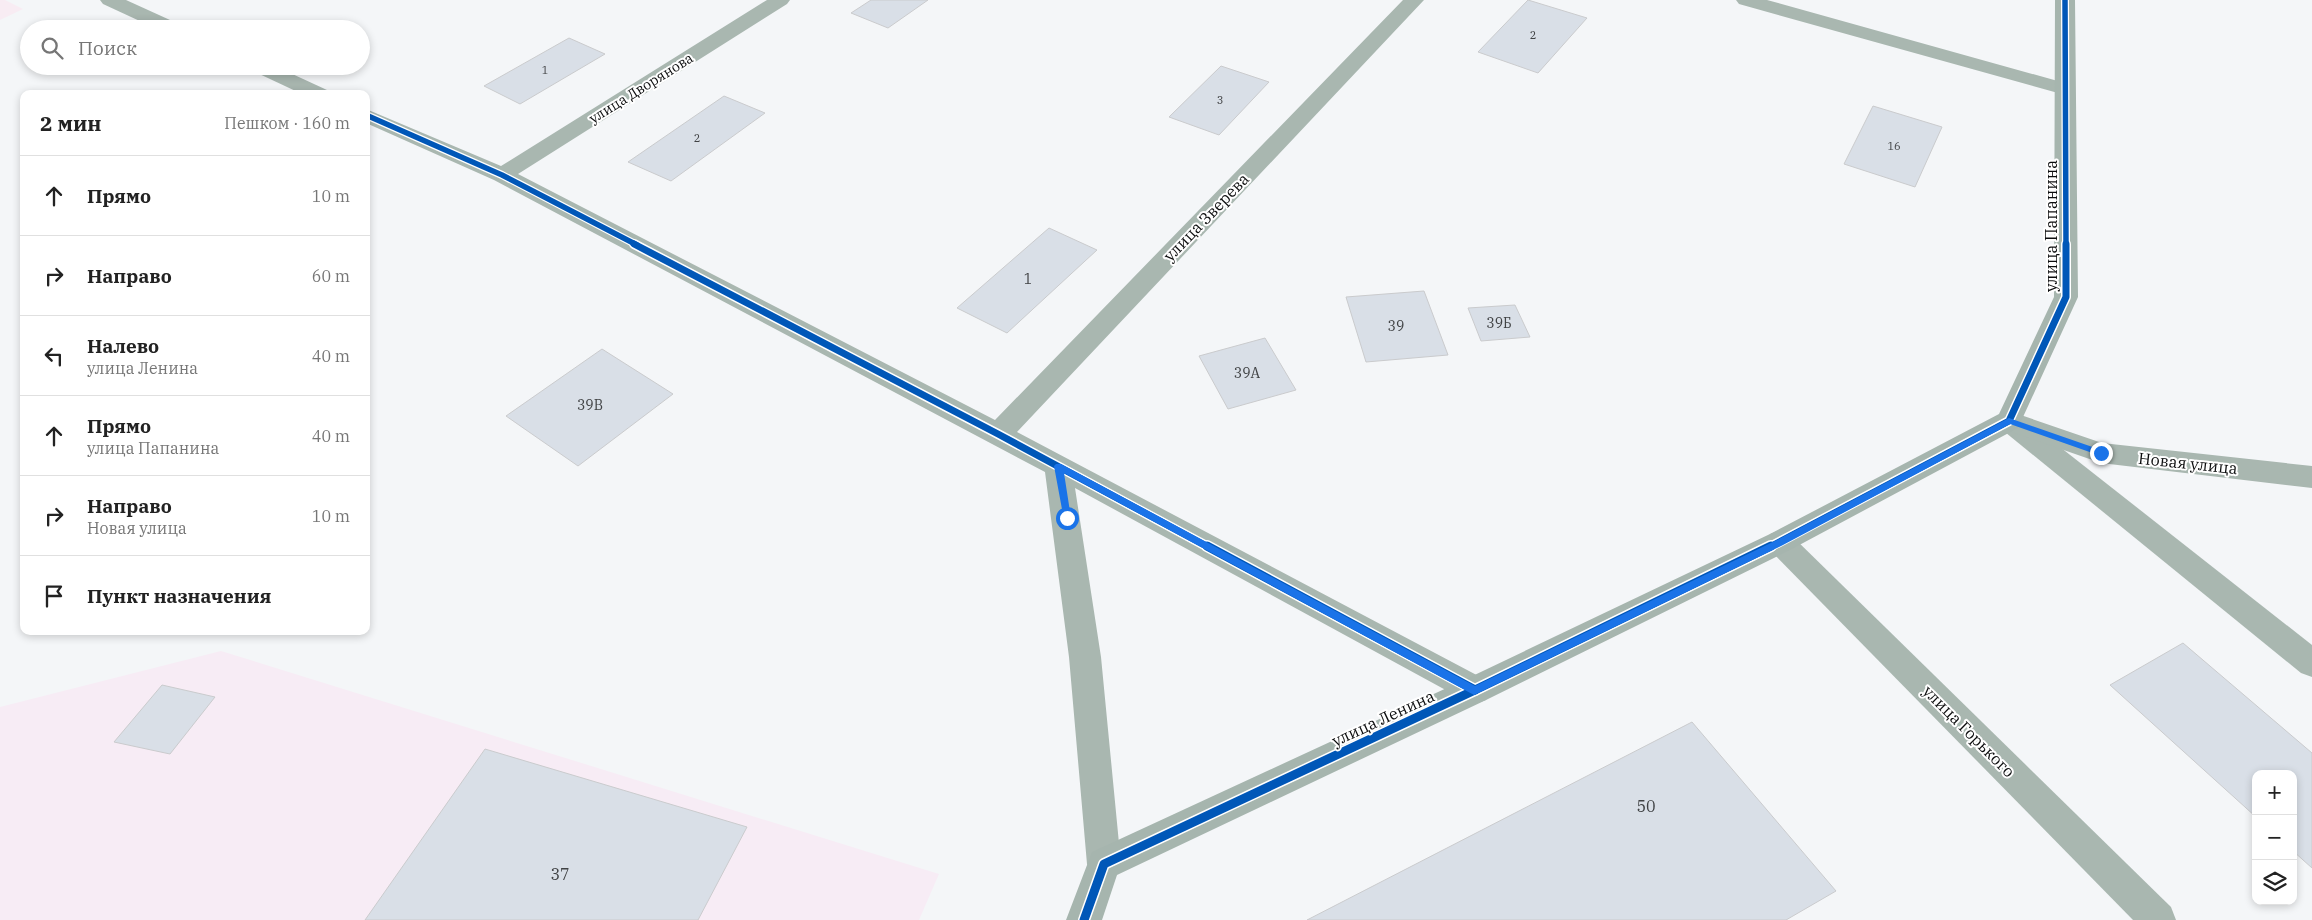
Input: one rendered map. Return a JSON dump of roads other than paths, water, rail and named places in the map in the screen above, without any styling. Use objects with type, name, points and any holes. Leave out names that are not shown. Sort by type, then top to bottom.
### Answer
[{"type":"street","points":[[110,0],[154,20]]},
{"type":"street","name":"улица Дворянова","points":[[502,175],[780,0]]},
{"type":"street","name":"улица Зверева","points":[[998,434],[1414,0]]},
{"type":"street","points":[[1746,0],[2065,89]]},
{"type":"street","name":"улица Папанина","points":[[2009,421],[2066,296],[2065,0]]},
{"type":"street","points":[[278,75],[311,90]]},
{"type":"street","points":[[370,116],[502,175],[998,434],[1474,690]]},
{"type":"street","points":[[1780,542],[2009,421],[2312,663]]},
{"type":"street","name":"Новая улица","points":[[2009,421],[2101,453],[2312,477]]},
{"type":"street","points":[[1058,466],[1085,657],[1104,864],[1084,920]]},
{"type":"street","name":"улица Ленина","points":[[1104,864],[1474,690],[1780,542]]},
{"type":"street","name":"улица Горького","points":[[1780,542],[2158,920]]}]
